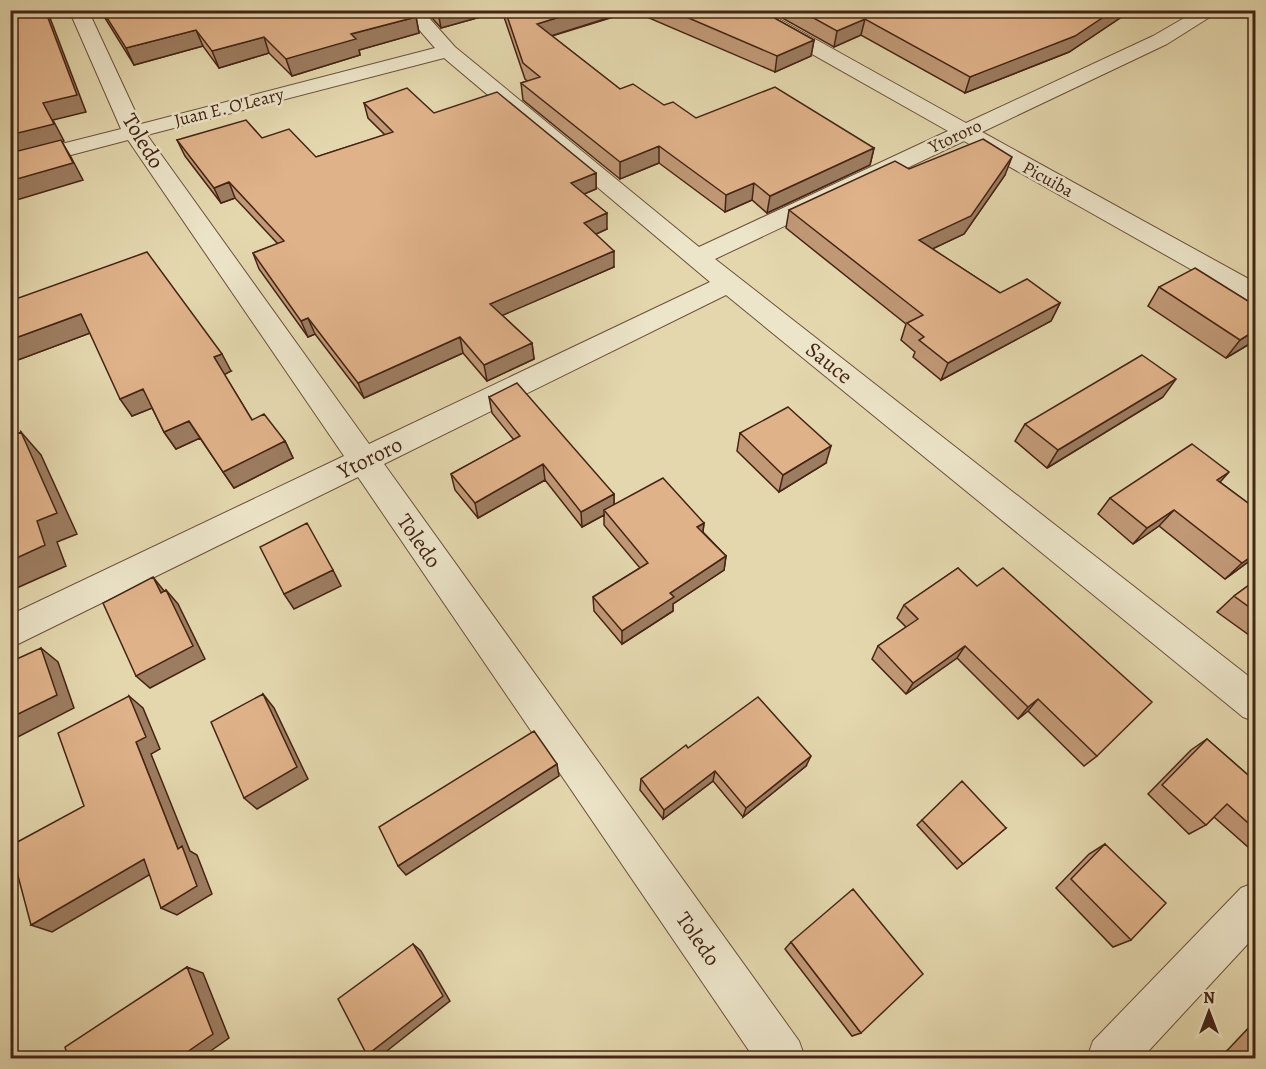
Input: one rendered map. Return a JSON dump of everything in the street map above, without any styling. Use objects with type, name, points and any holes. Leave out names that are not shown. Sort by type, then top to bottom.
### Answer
[{"type":"street","name":"Toledo","points":[[78,10],[133,131],[782,1059]]},
{"type":"street","name":"Sauce","points":[[411,10],[448,51],[698,258],[1256,705]]},
{"type":"street","name":"Picuiba","points":[[748,10],[1256,295]]},
{"type":"street","name":"Ytororo","points":[[698,258],[1160,40],[1212,10]]},
{"type":"street","name":"Juan E. O'Leary","points":[[10,164],[448,51]]},
{"type":"street","name":"Ytororo","points":[[10,632],[729,283]]},
{"type":"street","points":[[1110,1059],[1256,903]]},
{"type":"building","points":[[10,10],[45,10],[77,95],[43,103],[54,124],[10,135]]},
{"type":"building","points":[[102,10],[410,10],[416,17],[351,34],[356,39],[286,59],[264,37],[212,51],[196,30],[126,48]]},
{"type":"building","points":[[505,10],[582,10],[537,24],[620,89],[633,84],[664,105],[673,102],[696,118],[775,87],[874,148],[770,196],[754,183],[726,195],[659,146],[620,162],[521,83],[540,77],[523,63]]},
{"type":"building","points":[[670,10],[760,10],[814,40],[777,56]]},
{"type":"building","points":[[799,10],[1114,10],[1075,36],[970,77],[865,19],[837,31]]},
{"type":"building","points":[[407,88],[434,113],[497,92],[596,173],[571,183],[607,213],[584,223],[614,251],[490,304],[532,343],[484,365],[460,337],[358,383],[308,318],[301,321],[253,253],[284,241],[229,182],[214,188],[177,140],[246,120],[262,138],[289,129],[316,157],[393,132],[364,103]]},
{"type":"building","points":[[983,139],[1012,157],[971,216],[919,240],[1000,293],[1027,279],[1060,303],[948,363],[919,340],[924,337],[907,323],[923,315],[789,210],[895,161],[909,169]]},
{"type":"building","points":[[61,140],[73,163],[10,181],[10,153]]},
{"type":"building","points":[[147,252],[222,354],[214,357],[252,420],[264,414],[285,441],[223,472],[189,421],[164,432],[143,389],[120,399],[81,314],[10,340],[10,301]]},
{"type":"building","points":[[1195,268],[1256,306],[1256,330],[1240,340],[1159,287]]},
{"type":"building","points":[[1142,355],[1176,379],[1058,450],[1025,424]]},
{"type":"building","points":[[517,383],[614,494],[581,512],[543,464],[475,503],[451,474],[520,436],[489,397]]},
{"type":"building","points":[[788,407],[831,446],[783,475],[740,433]]},
{"type":"building","points":[[21,432],[57,513],[37,521],[45,545],[10,561],[10,437]]},
{"type":"building","points":[[1192,444],[1229,472],[1217,480],[1256,509],[1256,553],[1242,563],[1174,510],[1147,528],[1110,498]]},
{"type":"building","points":[[663,478],[704,523],[697,527],[726,556],[670,593],[674,597],[622,631],[593,597],[648,563],[604,510]]},
{"type":"building","points":[[307,523],[333,570],[284,594],[260,547]]},
{"type":"building","points":[[958,568],[977,586],[1003,568],[1152,702],[1097,756],[1038,699],[1028,707],[965,646],[913,683],[878,646],[918,619],[904,605]]},
{"type":"building","points":[[153,577],[161,593],[166,590],[193,646],[136,676],[103,603]]},
{"type":"building","points":[[1256,580],[1256,612],[1234,596]]},
{"type":"building","points":[[41,648],[57,695],[10,718],[10,662]]},
{"type":"building","points":[[263,694],[297,767],[244,798],[211,722]]},
{"type":"building","points":[[129,696],[146,737],[136,742],[178,849],[182,846],[197,886],[161,908],[144,859],[31,925],[10,846],[84,806],[58,733]]},
{"type":"building","points":[[758,697],[811,756],[746,808],[715,771],[664,810],[641,779],[686,745],[688,748]]},
{"type":"building","points":[[534,731],[557,764],[398,866],[379,827]]},
{"type":"building","points":[[1207,739],[1256,782],[1256,830],[1227,804],[1206,825],[1162,785]]},
{"type":"building","points":[[962,781],[1006,828],[963,864],[922,820]]},
{"type":"building","points":[[1105,844],[1166,903],[1131,940],[1071,879]]},
{"type":"building","points":[[853,889],[923,974],[861,1033],[791,942]]},
{"type":"building","points":[[413,944],[443,996],[367,1055],[338,999]]},
{"type":"building","points":[[187,967],[213,1034],[177,1059],[68,1059],[65,1047]]},
{"type":"building","points":[[1256,1043],[1256,1059],[1247,1059],[1244,1055]]}]
